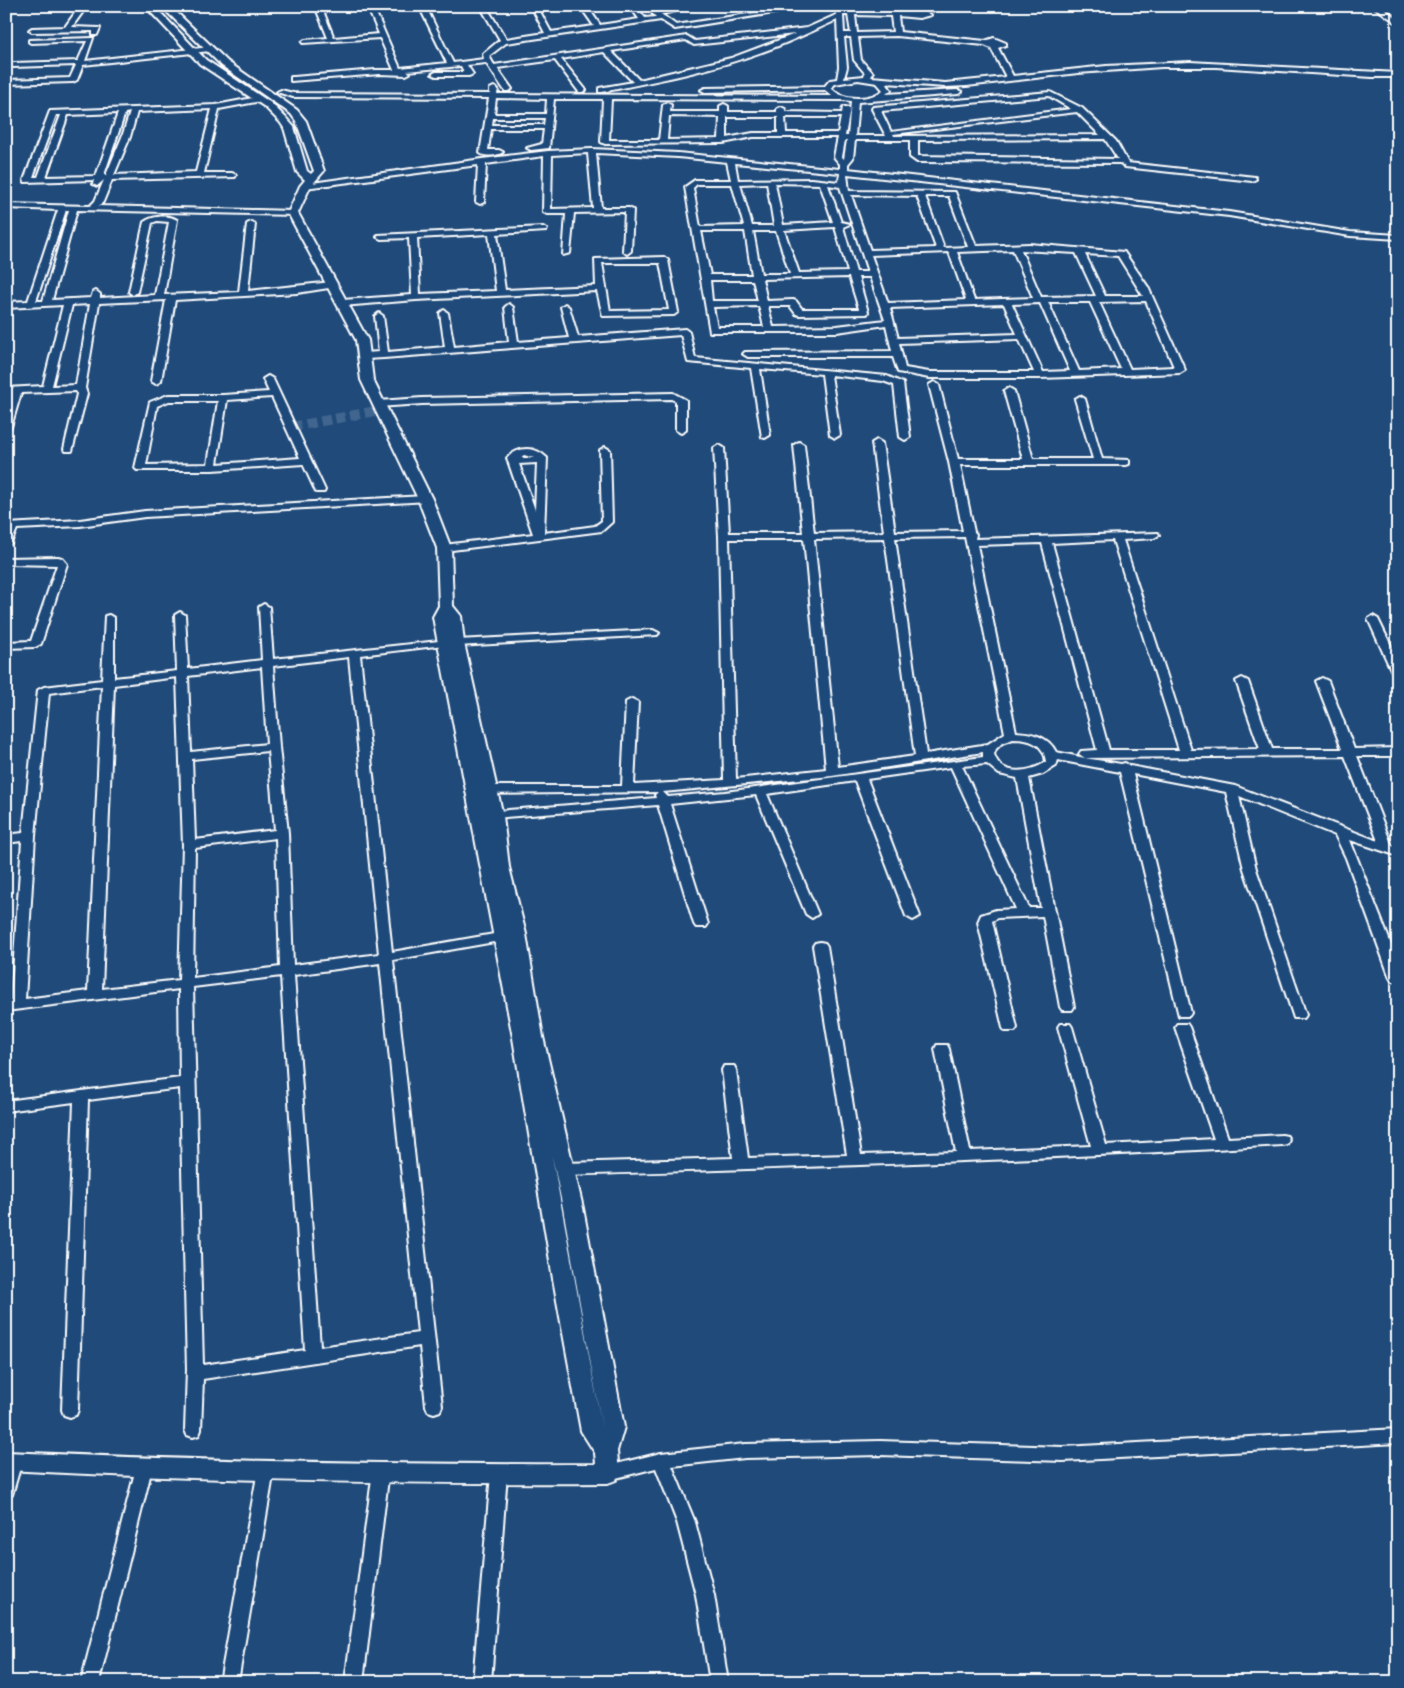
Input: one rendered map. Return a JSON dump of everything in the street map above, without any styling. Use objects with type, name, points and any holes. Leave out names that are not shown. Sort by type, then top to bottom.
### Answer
[{"type":"street","points":[[67,29],[84,6]]},
{"type":"street","points":[[149,6],[193,52],[213,69],[268,105],[289,127],[302,172],[308,183]]},
{"type":"street","points":[[165,6],[231,68],[287,106],[301,121],[319,171],[308,183],[293,212]]},
{"type":"street","points":[[318,6],[332,40]]},
{"type":"street","points":[[370,6],[397,70]]},
{"type":"street","points":[[451,65],[423,8],[458,6]]},
{"type":"street","points":[[483,6],[504,41]]},
{"type":"street","points":[[534,6],[549,34]]},
{"type":"street","points":[[583,6],[598,28]]},
{"type":"street","points":[[632,6],[643,20]]},
{"type":"street","points":[[700,6],[676,8],[656,13],[694,43],[808,30]]},
{"type":"street","points":[[675,28],[814,6]]},
{"type":"street","points":[[893,6],[897,34]]},
{"type":"street","points":[[1376,6],[1398,22]]},
{"type":"street","points":[[850,10],[858,60],[869,74],[867,78]]},
{"type":"street","points":[[494,93],[508,89],[582,90],[604,94],[638,82],[724,62],[782,43],[839,12],[850,10],[914,14]]},
{"type":"street","points":[[839,12],[843,67],[840,79]]},
{"type":"street","points":[[508,89],[485,55],[504,41],[662,18]]},
{"type":"street","points":[[32,30],[98,29],[96,34]]},
{"type":"street","points":[[841,34],[897,34],[986,43],[994,40],[1004,44],[994,47],[1010,78]]},
{"type":"street","points":[[305,42],[383,36]]},
{"type":"street","points":[[294,79],[463,64],[490,64],[557,58],[687,38]]},
{"type":"street","points":[[6,82],[73,80],[84,59],[91,39],[30,40]]},
{"type":"street","points":[[26,49],[87,47]]},
{"type":"street","points":[[12,65],[193,52],[210,49]]},
{"type":"street","points":[[606,50],[638,82]]},
{"type":"street","points":[[19,57],[84,59]]},
{"type":"street","points":[[557,58],[582,90]]},
{"type":"street","points":[[375,72],[469,74],[463,64]]},
{"type":"street","points":[[875,80],[945,85],[1148,65],[1239,65],[1268,67],[1341,78],[1398,81]]},
{"type":"street","points":[[1253,72],[1268,67]]},
{"type":"street","points":[[624,94],[667,98],[848,99],[949,93],[1050,81],[1176,70],[1316,71],[1398,75]]},
{"type":"street","points":[[1316,71],[1341,78]]},
{"type":"street","points":[[8,73],[78,72]]},
{"type":"street","points":[[1042,74],[1050,81]]},
{"type":"street","points":[[267,93],[281,92],[293,95],[494,93],[551,97],[827,88],[840,79],[867,78],[886,86],[887,90],[876,98]]},
{"type":"street","points":[[827,88],[834,95],[848,99]]},
{"type":"street","points":[[494,93],[484,153],[546,150],[635,151],[730,160],[843,167],[1229,214],[1350,234],[1398,238]]},
{"type":"street","points":[[604,94],[605,142]]},
{"type":"street","points":[[889,135],[876,109],[1050,94],[1079,110],[1108,137],[1125,165],[1252,180]]},
{"type":"street","points":[[551,97],[546,150],[546,212],[629,210],[627,251]]},
{"type":"street","points":[[663,142],[667,98]]},
{"type":"street","points":[[723,141],[724,98]]},
{"type":"street","points":[[781,98],[782,135]]},
{"type":"street","points":[[876,98],[888,108]]},
{"type":"street","points":[[232,174],[28,180],[53,113],[216,107],[258,99]]},
{"type":"street","points":[[848,99],[838,157],[843,167],[845,189],[872,274],[876,310]]},
{"type":"street","points":[[843,167],[849,158],[848,99]]},
{"type":"street","points":[[197,175],[200,173],[216,107]]},
{"type":"street","points":[[308,183],[482,161],[605,142],[723,141],[753,135],[841,137],[850,139],[1079,110]]},
{"type":"street","points":[[92,207],[91,201],[122,111]]},
{"type":"street","points":[[92,207],[99,202],[126,137],[134,111]]},
{"type":"street","points":[[41,180],[65,113]]},
{"type":"street","points":[[666,114],[845,116]]},
{"type":"street","points":[[490,116],[549,116]]},
{"type":"street","points":[[488,127],[548,127]]},
{"type":"street","points":[[889,135],[980,150],[1046,149],[1108,137]]},
{"type":"street","points":[[914,139],[914,157],[917,160],[980,150],[1046,149],[1123,161]]},
{"type":"street","points":[[592,151],[597,210]]},
{"type":"street","points":[[730,160],[748,228],[762,304],[769,330]]},
{"type":"street","points":[[480,202],[482,161]]},
{"type":"street","points":[[771,181],[779,228],[794,275]]},
{"type":"street","points":[[890,322],[837,329],[713,330],[690,184],[695,182],[771,181],[823,183],[845,189],[952,194],[973,249]]},
{"type":"street","points":[[823,183],[838,224],[851,274],[876,310],[890,322],[901,370],[929,375],[1040,375],[1180,370],[1144,288],[1121,254],[1016,247],[865,253]]},
{"type":"street","points":[[920,194],[941,250]]},
{"type":"street","points":[[6,206],[293,212]]},
{"type":"street","points":[[32,301],[63,208]]},
{"type":"street","points":[[48,300],[74,208]]},
{"type":"street","points":[[566,253],[570,211]]},
{"type":"street","points":[[293,212],[362,340],[367,380],[425,499],[444,548],[446,606],[440,617],[450,643],[510,935],[565,1169],[614,1427],[606,1451],[608,1473]]},
{"type":"street","points":[[133,292],[148,222],[168,219],[173,220],[160,295]]},
{"type":"street","points":[[243,290],[251,224]]},
{"type":"street","points":[[698,229],[779,228],[857,224]]},
{"type":"street","points":[[381,237],[543,229]]},
{"type":"street","points":[[493,232],[501,293]]},
{"type":"street","points":[[413,236],[416,297]]},
{"type":"street","points":[[1016,247],[1075,373]]},
{"type":"street","points":[[952,250],[971,303]]},
{"type":"street","points":[[1080,250],[1126,372]]},
{"type":"street","points":[[598,260],[664,260],[674,312],[606,314],[600,288],[598,260]]},
{"type":"street","points":[[706,278],[872,274]]},
{"type":"street","points":[[6,305],[32,301],[96,297],[243,290],[297,290],[314,286],[332,285]]},
{"type":"street","points":[[342,303],[416,297],[600,288]]},
{"type":"street","points":[[48,300],[68,302],[133,292],[171,298],[243,290]]},
{"type":"street","points":[[69,449],[82,394],[80,388],[96,297]]},
{"type":"street","points":[[156,381],[171,298]]},
{"type":"street","points":[[708,304],[794,303],[799,312],[807,313],[971,303],[1148,298]]},
{"type":"street","points":[[6,299],[32,301]]},
{"type":"street","points":[[47,389],[68,302]]},
{"type":"street","points":[[1007,302],[1040,375]]},
{"type":"street","points":[[565,306],[574,341]]},
{"type":"street","points":[[509,307],[514,345]]},
{"type":"street","points":[[444,313],[450,350]]},
{"type":"street","points":[[379,316],[384,355]]},
{"type":"street","points":[[365,356],[685,332],[691,360],[884,378],[898,383],[905,437]]},
{"type":"street","points":[[894,341],[1022,336]]},
{"type":"street","points":[[748,354],[897,354]]},
{"type":"street","points":[[755,366],[765,435]]},
{"type":"street","points":[[826,372],[835,435]]},
{"type":"street","points":[[268,380],[320,490]]},
{"type":"street","points":[[934,385],[971,538],[1011,735]]},
{"type":"street","points":[[6,391],[80,388]]},
{"type":"street","points":[[6,427],[17,391]]},
{"type":"street","points":[[1009,391],[1028,463]]},
{"type":"street","points":[[274,394],[223,398],[168,398],[153,404],[140,468],[212,467],[307,461]]},
{"type":"street","points":[[378,404],[422,401],[673,396],[681,400],[681,430]]},
{"type":"street","points":[[212,467],[223,398]]},
{"type":"street","points":[[1080,399],[1098,461]]},
{"type":"street","points":[[876,443],[921,759]]},
{"type":"street","points":[[799,445],[810,536],[832,772]]},
{"type":"street","points":[[719,448],[724,536],[730,783]]},
{"type":"street","points":[[444,548],[598,529],[607,522],[605,450]]},
{"type":"street","points":[[522,452],[532,452],[542,458],[538,536],[512,458],[522,452]]},
{"type":"street","points":[[954,462],[1126,462]]},
{"type":"street","points":[[6,543],[10,527],[80,523],[145,514],[425,499]]},
{"type":"street","points":[[724,536],[890,535],[1046,540],[1154,535]]},
{"type":"street","points":[[1117,536],[1186,753]]},
{"type":"street","points":[[1046,540],[1104,754]]},
{"type":"street","points":[[6,561],[58,560],[62,564],[35,644],[6,645]]},
{"type":"street","points":[[264,607],[273,747],[282,833],[287,971],[313,1355]]},
{"type":"street","points":[[180,615],[189,845],[186,984],[195,1373],[193,1430]]},
{"type":"street","points":[[95,996],[109,618]]},
{"type":"street","points":[[1373,619],[1398,672]]},
{"type":"street","points":[[510,935],[387,957],[12,1006],[44,690],[450,643],[653,633]]},
{"type":"street","points":[[354,654],[434,1406]]},
{"type":"street","points":[[1242,681],[1267,753]]},
{"type":"street","points":[[1322,681],[1392,850]]},
{"type":"street","points":[[628,788],[632,702]]},
{"type":"street","points":[[1011,735],[1023,735],[1048,745],[1052,755],[1052,763],[1036,772],[1022,775],[1004,771],[990,760],[987,754],[994,742],[1011,735]]},
{"type":"street","points":[[185,756],[273,747]]},
{"type":"street","points":[[480,790],[660,788],[730,783],[832,772],[989,748]]},
{"type":"street","points":[[1052,755],[1398,752]]},
{"type":"street","points":[[1052,755],[1125,767],[1231,789],[1340,832],[1392,850]]},
{"type":"street","points":[[486,816],[760,791],[955,763],[990,760]]},
{"type":"street","points":[[955,763],[1024,912]]},
{"type":"street","points":[[1125,767],[1183,1020],[1223,1144]]},
{"type":"street","points":[[1022,775],[1047,912],[1067,1007]]},
{"type":"street","points":[[860,778],[913,916]]},
{"type":"street","points":[[660,788],[662,801],[701,924]]},
{"type":"street","points":[[1231,789],[1250,869],[1299,1015]]},
{"type":"street","points":[[760,791],[812,914]]},
{"type":"street","points":[[1340,832],[1352,858],[1397,978]]},
{"type":"street","points":[[189,845],[282,833]]},
{"type":"street","points":[[6,839],[30,836]]},
{"type":"street","points":[[1010,1028],[985,922],[990,915],[1047,912]]},
{"type":"street","points":[[510,935],[592,1431],[606,1451]]},
{"type":"street","points":[[820,946],[855,1160]]},
{"type":"street","points":[[1065,1027],[1100,1151]]},
{"type":"street","points":[[942,1049],[964,1157]]},
{"type":"street","points":[[729,1070],[740,1164]]},
{"type":"street","points":[[6,1106],[187,1082]]},
{"type":"street","points":[[70,1410],[81,1096]]},
{"type":"street","points":[[565,1169],[964,1157],[1282,1140]]},
{"type":"street","points":[[195,1373],[427,1338]]},
{"type":"street","points":[[6,1490],[10,1461],[144,1468],[499,1474],[608,1473],[661,1460],[745,1451],[871,1448],[1063,1454],[1398,1436]]},
{"type":"street","points":[[661,1460],[686,1522],[704,1595],[719,1682]]},
{"type":"street","points":[[90,1682],[144,1468]]},
{"type":"street","points":[[229,1682],[266,1470]]},
{"type":"street","points":[[354,1682],[381,1471]]},
{"type":"street","points":[[482,1682],[499,1474]]},
{"type":"tunnel","points":[[291,427],[381,410]]}]
